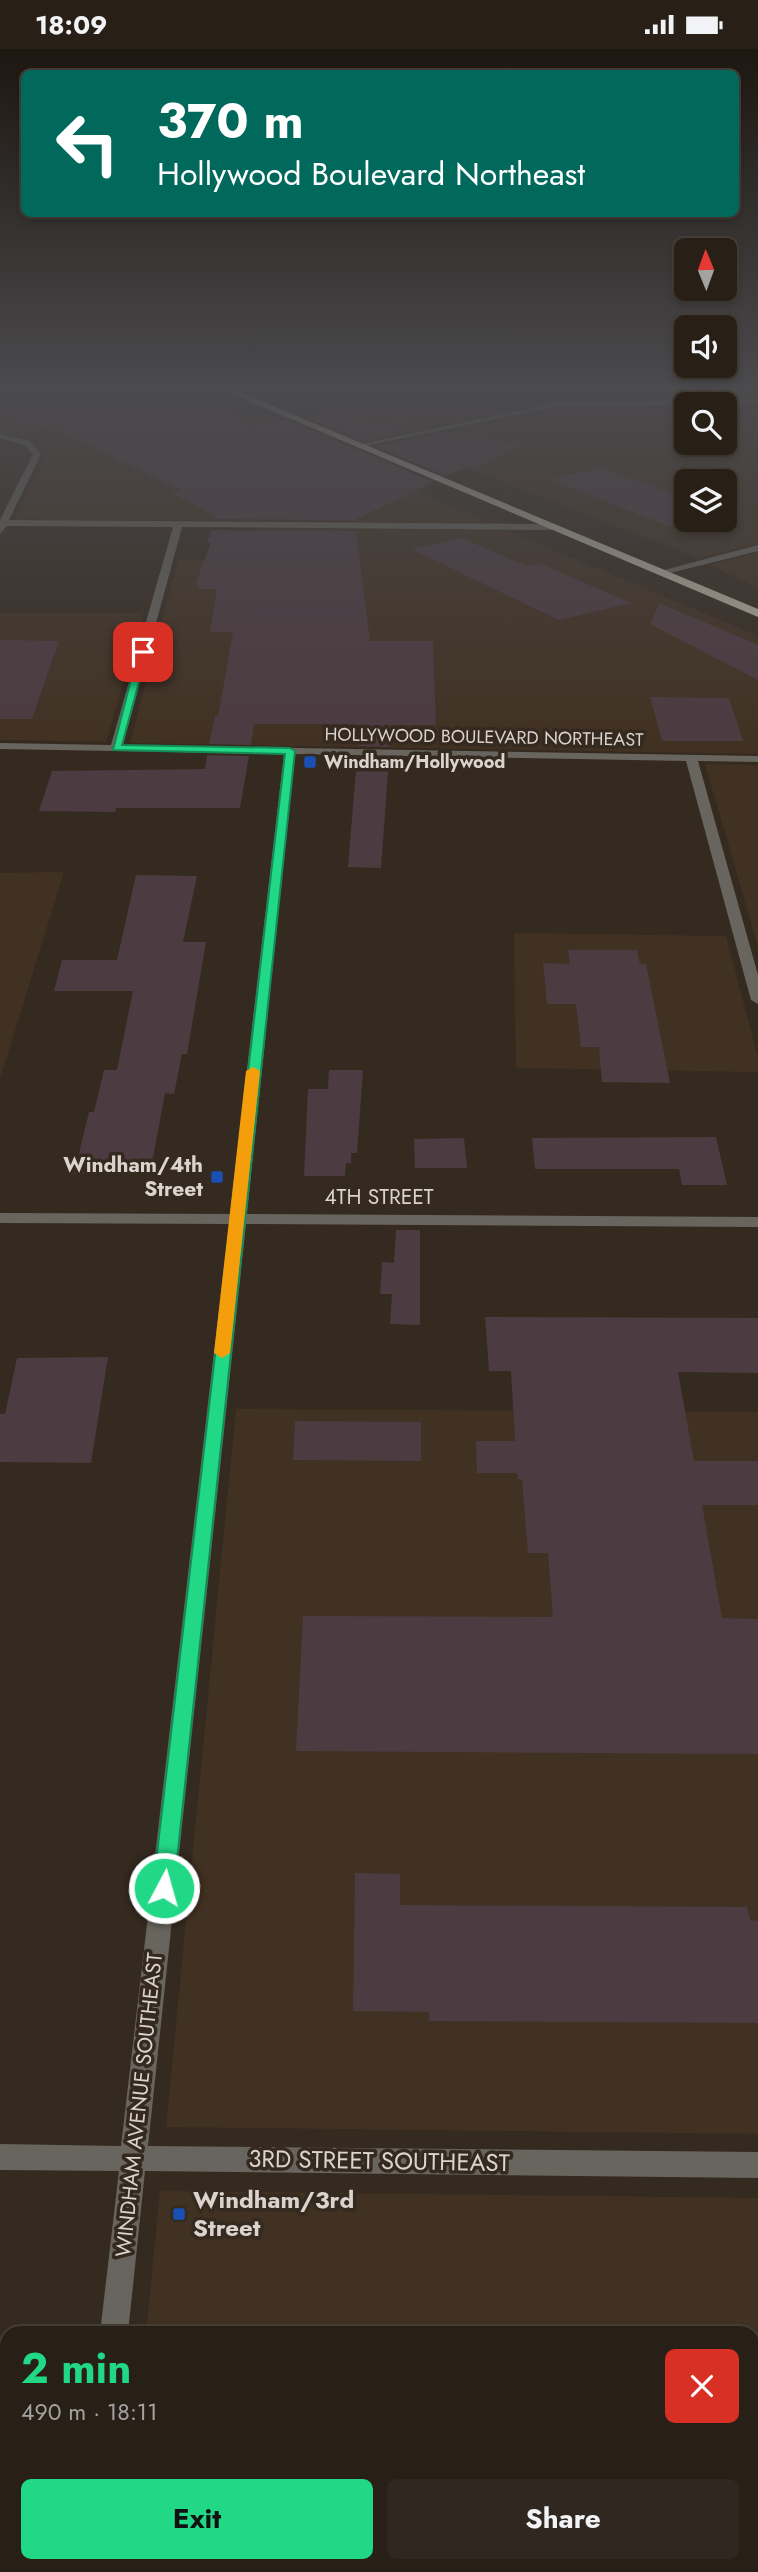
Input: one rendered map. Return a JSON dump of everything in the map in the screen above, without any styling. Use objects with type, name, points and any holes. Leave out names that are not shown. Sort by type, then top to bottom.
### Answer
[{"type":"highway","points":[[508,508],[758,613]]},
{"type":"street","points":[[10,508],[1,525],[554,527]]},
{"type":"street","points":[[116,748],[178,524]]},
{"type":"street","points":[[662,572],[758,548]]},
{"type":"street","name":"HOLLYWOOD BOULEVARD NORTHEAST","points":[[0,746],[758,759]]},
{"type":"street","name":"WINDHAM AVENUE SOUTHEAST","points":[[115,2326],[290,751]]},
{"type":"street","points":[[691,758],[758,1000]]},
{"type":"street","name":"4TH STREET","points":[[0,1218],[758,1222]]},
{"type":"street","name":"3RD STREET SOUTHEAST","points":[[0,2157],[758,2165]]},
{"type":"shaded area","points":[[20,508],[455,508],[490,523],[15,519]]},
{"type":"shaded area","points":[[569,508],[674,508],[674,532],[737,532],[737,508],[758,508],[758,544],[698,558]]},
{"type":"shaded area","points":[[259,528],[506,530],[758,636],[758,754],[130,743],[178,560],[246,560]]},
{"type":"shaded area","points":[[758,553],[758,588],[710,565]]},
{"type":"shaded area","points":[[0,613],[143,613],[106,742],[0,740]]},
{"type":"shaded area","points":[[705,764],[758,765],[758,947]]},
{"type":"shaded area","points":[[64,872],[0,1079],[0,873]]},
{"type":"shaded area","points":[[514,933],[726,936],[758,1058],[758,1072],[516,1068]]},
{"type":"shaded area","points":[[236,1409],[758,1412],[758,2134],[166,2127]]},
{"type":"shaded area","points":[[160,2191],[758,2198],[758,2326],[147,2326]]},
{"type":"building","points":[[200,508],[380,508],[355,520],[215,519],[216,516]]},
{"type":"building","points":[[622,508],[674,508],[674,526],[671,527]]},
{"type":"building","points":[[211,530],[356,531],[370,641],[433,641],[436,725],[391,725],[390,747],[358,746],[360,725],[348,724],[254,724],[251,745],[209,744],[215,716],[218,716],[233,632],[210,632],[217,589],[198,589],[199,585],[195,585],[211,543],[207,543]]},
{"type":"building","points":[[461,538],[527,566],[539,563],[631,603],[559,620],[411,549]]},
{"type":"building","points":[[659,603],[758,645],[758,680],[650,624]]},
{"type":"building","points":[[0,640],[59,641],[32,719],[0,719]]},
{"type":"building","points":[[650,697],[729,698],[743,741],[662,741]]},
{"type":"building","points":[[207,755],[249,756],[240,808],[116,808],[115,812],[39,811],[52,771],[205,769]]},
{"type":"building","points":[[357,758],[389,758],[381,868],[348,867]]},
{"type":"building","points":[[136,875],[197,876],[183,942],[206,942],[187,1054],[182,1054],[174,1094],[165,1093],[150,1174],[74,1174],[89,1112],[94,1112],[104,1070],[117,1070],[133,991],[54,991],[62,960],[117,960]]},
{"type":"building","points":[[568,950],[637,950],[640,964],[646,964],[670,1083],[602,1082],[599,1047],[581,1047],[576,1004],[547,1004],[543,963],[570,964]]},
{"type":"building","points":[[329,1070],[363,1070],[357,1153],[351,1153],[351,1163],[346,1163],[345,1176],[304,1176],[308,1089],[328,1089]]},
{"type":"building","points":[[716,1137],[727,1185],[682,1185],[679,1169],[535,1169],[532,1138]]},
{"type":"building","points":[[464,1138],[467,1168],[415,1168],[414,1139]]},
{"type":"building","points":[[396,1230],[420,1230],[420,1325],[390,1324],[392,1294],[380,1294],[382,1262],[394,1263]]},
{"type":"building","points":[[485,1317],[758,1318],[758,1373],[678,1372],[694,1461],[758,1461],[758,1505],[702,1505],[722,1618],[758,1619],[758,1754],[296,1751],[303,1616],[553,1617],[548,1553],[528,1553],[522,1480],[518,1479],[517,1473],[477,1473],[476,1441],[515,1441],[511,1371],[489,1371]]},
{"type":"building","points":[[108,1357],[91,1463],[0,1462],[0,1414],[5,1414],[17,1358]]},
{"type":"building","points":[[295,1421],[421,1422],[421,1461],[293,1460]]},
{"type":"building","points":[[355,1873],[400,1874],[400,1905],[747,1907],[750,1920],[758,1921],[758,2023],[429,2021],[429,2012],[353,2011]]},
{"type":"slow traffic","points":[[222,1353],[253,1071]]},
{"type":"place","name":"Windham/Hollywood","points":[[310,762]]},
{"type":"place","name":"Windham/4th Street","points":[[217,1177]]},
{"type":"place","name":"Windham/3rd Street","points":[[179,2214]]},
{"type":"route","points":[[143,652],[116,748],[290,751],[164,1888]]}]
